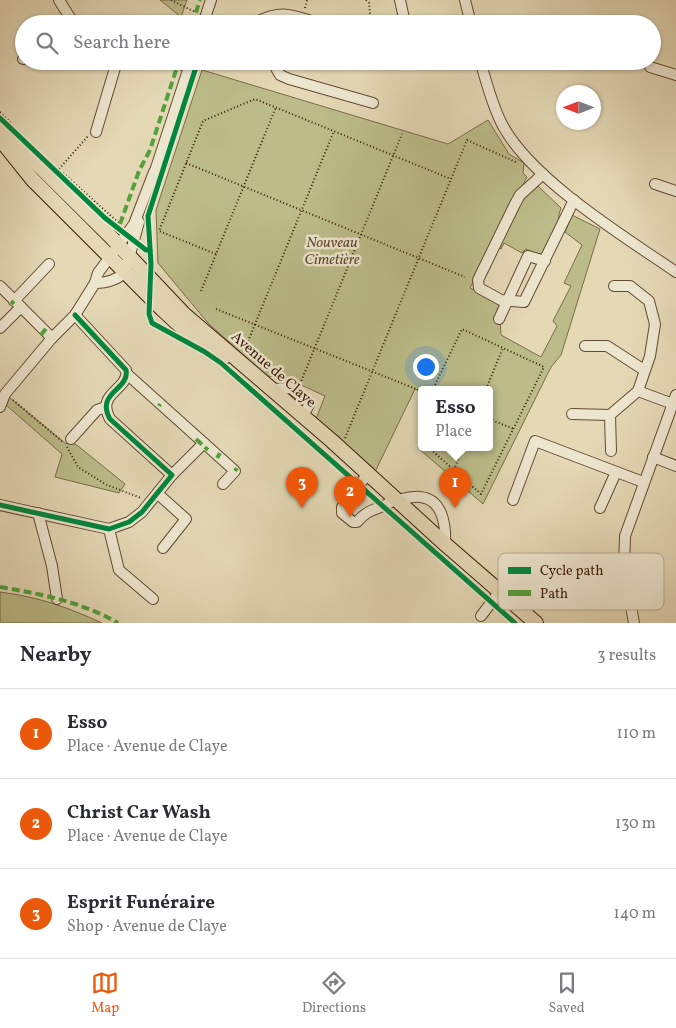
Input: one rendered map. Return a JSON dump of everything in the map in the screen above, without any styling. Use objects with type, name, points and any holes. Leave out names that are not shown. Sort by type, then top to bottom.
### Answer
[{"type":"main road","name":"Avenue de Claye","points":[[6,130],[11,138],[184,314],[341,450],[497,595]]},
{"type":"main road","name":"Avenue de Claye","points":[[0,139],[46,193],[121,251],[190,335],[214,350],[256,386],[268,393],[341,450],[363,480],[394,501],[498,590]]},
{"type":"main road","name":"Avenue de Claye","points":[[514,610],[528,623]]},
{"type":"main road","name":"Avenue de Claye","points":[[521,610],[536,623]]},
{"type":"street","points":[[208,15],[211,0]]},
{"type":"street","points":[[400,0],[402,15]]},
{"type":"street","points":[[465,0],[469,15]]},
{"type":"street","points":[[61,1],[68,15]]},
{"type":"street","points":[[270,15],[282,13],[289,15]]},
{"type":"street","points":[[96,132],[114,70]]},
{"type":"street","points":[[0,407],[5,394],[52,338],[75,315],[95,283],[98,273],[121,251],[154,172],[188,70]]},
{"type":"street","points":[[277,70],[280,75],[289,79],[373,104]]},
{"type":"street","points":[[483,70],[503,127],[543,174],[574,200],[676,272]]},
{"type":"street","points":[[659,70],[676,76]]},
{"type":"street","points":[[95,283],[103,283],[120,278],[123,233],[135,212],[148,176],[154,172]]},
{"type":"street","points":[[543,174],[533,182],[518,200],[478,280],[479,288],[507,301],[524,302],[574,200]]},
{"type":"street","points":[[655,184],[676,191]]},
{"type":"street","points":[[499,319],[528,256],[545,261]]},
{"type":"street","points":[[0,328],[49,264]]},
{"type":"street","points":[[0,286],[52,338]]},
{"type":"street","points":[[572,414],[610,415],[638,391],[650,356],[655,324],[649,300],[630,286],[614,286]]},
{"type":"street","points":[[75,315],[122,365],[127,374],[235,471],[223,484]]},
{"type":"street","points":[[585,346],[607,346],[644,370]]},
{"type":"street","points":[[127,374],[126,379],[108,399],[107,414],[116,426],[172,475]]},
{"type":"street","points":[[272,389],[298,388],[310,403],[303,416]]},
{"type":"street","points":[[624,553],[628,524],[674,400],[638,391]]},
{"type":"street","points":[[68,442],[97,410],[106,407]]},
{"type":"street","points":[[610,415],[610,451]]},
{"type":"street","points":[[513,500],[535,441],[643,482]]},
{"type":"street","points":[[0,505],[109,529],[129,522],[142,512],[172,475],[204,443]]},
{"type":"street","points":[[653,457],[676,466]]},
{"type":"street","points":[[600,508],[616,472]]},
{"type":"street","points":[[363,480],[342,507],[342,513],[353,522],[357,522],[367,510],[383,507],[394,501],[419,497],[428,498],[436,505],[443,519],[445,544]]},
{"type":"street","points":[[158,494],[186,519],[163,548]]},
{"type":"street","points":[[38,513],[52,566],[56,599]]},
{"type":"street","points":[[109,529],[120,570],[153,598]]},
{"type":"street","points":[[481,616],[497,595]]},
{"type":"street","points":[[632,610],[634,623]]},
{"type":"path","points":[[172,0],[195,12]]},
{"type":"path","points":[[366,0],[369,3],[371,15]]},
{"type":"path","points":[[216,254],[158,231],[202,121],[255,98],[451,179]]},
{"type":"path","points":[[200,292],[276,108]]},
{"type":"path","points":[[0,118],[6,130]]},
{"type":"path","points":[[244,352],[334,131]]},
{"type":"path","points":[[57,171],[88,136],[96,132]]},
{"type":"path","points":[[298,388],[402,134]]},
{"type":"path","points":[[341,450],[467,140],[520,164]]},
{"type":"path","points":[[186,163],[465,277]]},
{"type":"path","points":[[50,168],[57,171],[120,224]]},
{"type":"path","points":[[57,171],[121,251]]},
{"type":"path","points":[[216,309],[418,391]]},
{"type":"path","points":[[433,451],[481,494],[544,367],[462,329],[434,386]]},
{"type":"path","points":[[487,386],[502,348]]},
{"type":"path","points":[[5,394],[68,442],[78,467],[107,485],[145,500]]},
{"type":"path","points":[[493,421],[514,429]]},
{"type":"path","points":[[454,470],[461,451]]},
{"type":"green space","points":[[160,0],[187,0],[182,15],[179,15]]},
{"type":"green space","name":"Nouveau Cimetière","points":[[202,70],[448,144],[488,120],[509,154],[524,163],[523,173],[527,177],[470,288],[499,304],[501,335],[541,357],[557,326],[553,321],[571,286],[564,283],[582,245],[565,232],[572,215],[600,229],[561,355],[551,367],[483,504],[421,451],[493,451],[493,386],[418,386],[418,390],[415,389],[375,472],[316,419],[325,396],[286,378],[267,376],[208,323],[158,263],[156,210]]},
{"type":"green space","points":[[538,186],[561,208],[559,226],[542,256],[526,249],[522,253],[504,243],[501,249],[498,247],[521,200]]},
{"type":"green space","points":[[9,397],[66,444],[69,441],[78,446],[125,484],[119,493],[55,477],[62,454],[6,405]]},
{"type":"green space","points":[[0,592],[52,603],[102,623],[0,623]]},
{"type":"marked path","points":[[195,15],[200,0]]},
{"type":"marked path","points":[[120,224],[139,171],[150,150],[176,70]]},
{"type":"marked path","points":[[11,304],[14,301]]},
{"type":"marked path","points":[[41,335],[48,326]]},
{"type":"marked path","points":[[196,439],[208,450]]},
{"type":"marked path","points":[[217,458],[220,453]]},
{"type":"marked path","points":[[0,587],[76,604],[118,623]]},
{"type":"cycle path","points":[[195,70],[148,216],[151,264],[149,314],[152,323],[221,363],[498,608]]},
{"type":"cycle path","points":[[0,118],[105,218],[146,250],[150,250]]},
{"type":"cycle path","points":[[0,505],[109,529],[129,522],[142,512],[172,475],[110,419],[107,403],[126,377],[126,370],[75,315]]},
{"type":"cycle path","points":[[500,610],[515,623]]},
{"type":"place","name":"Esprit Funéraire","points":[[302,508]]},
{"type":"place","name":"Esso","points":[[455,508]]},
{"type":"place","name":"Christ Car Wash","points":[[350,517]]}]
